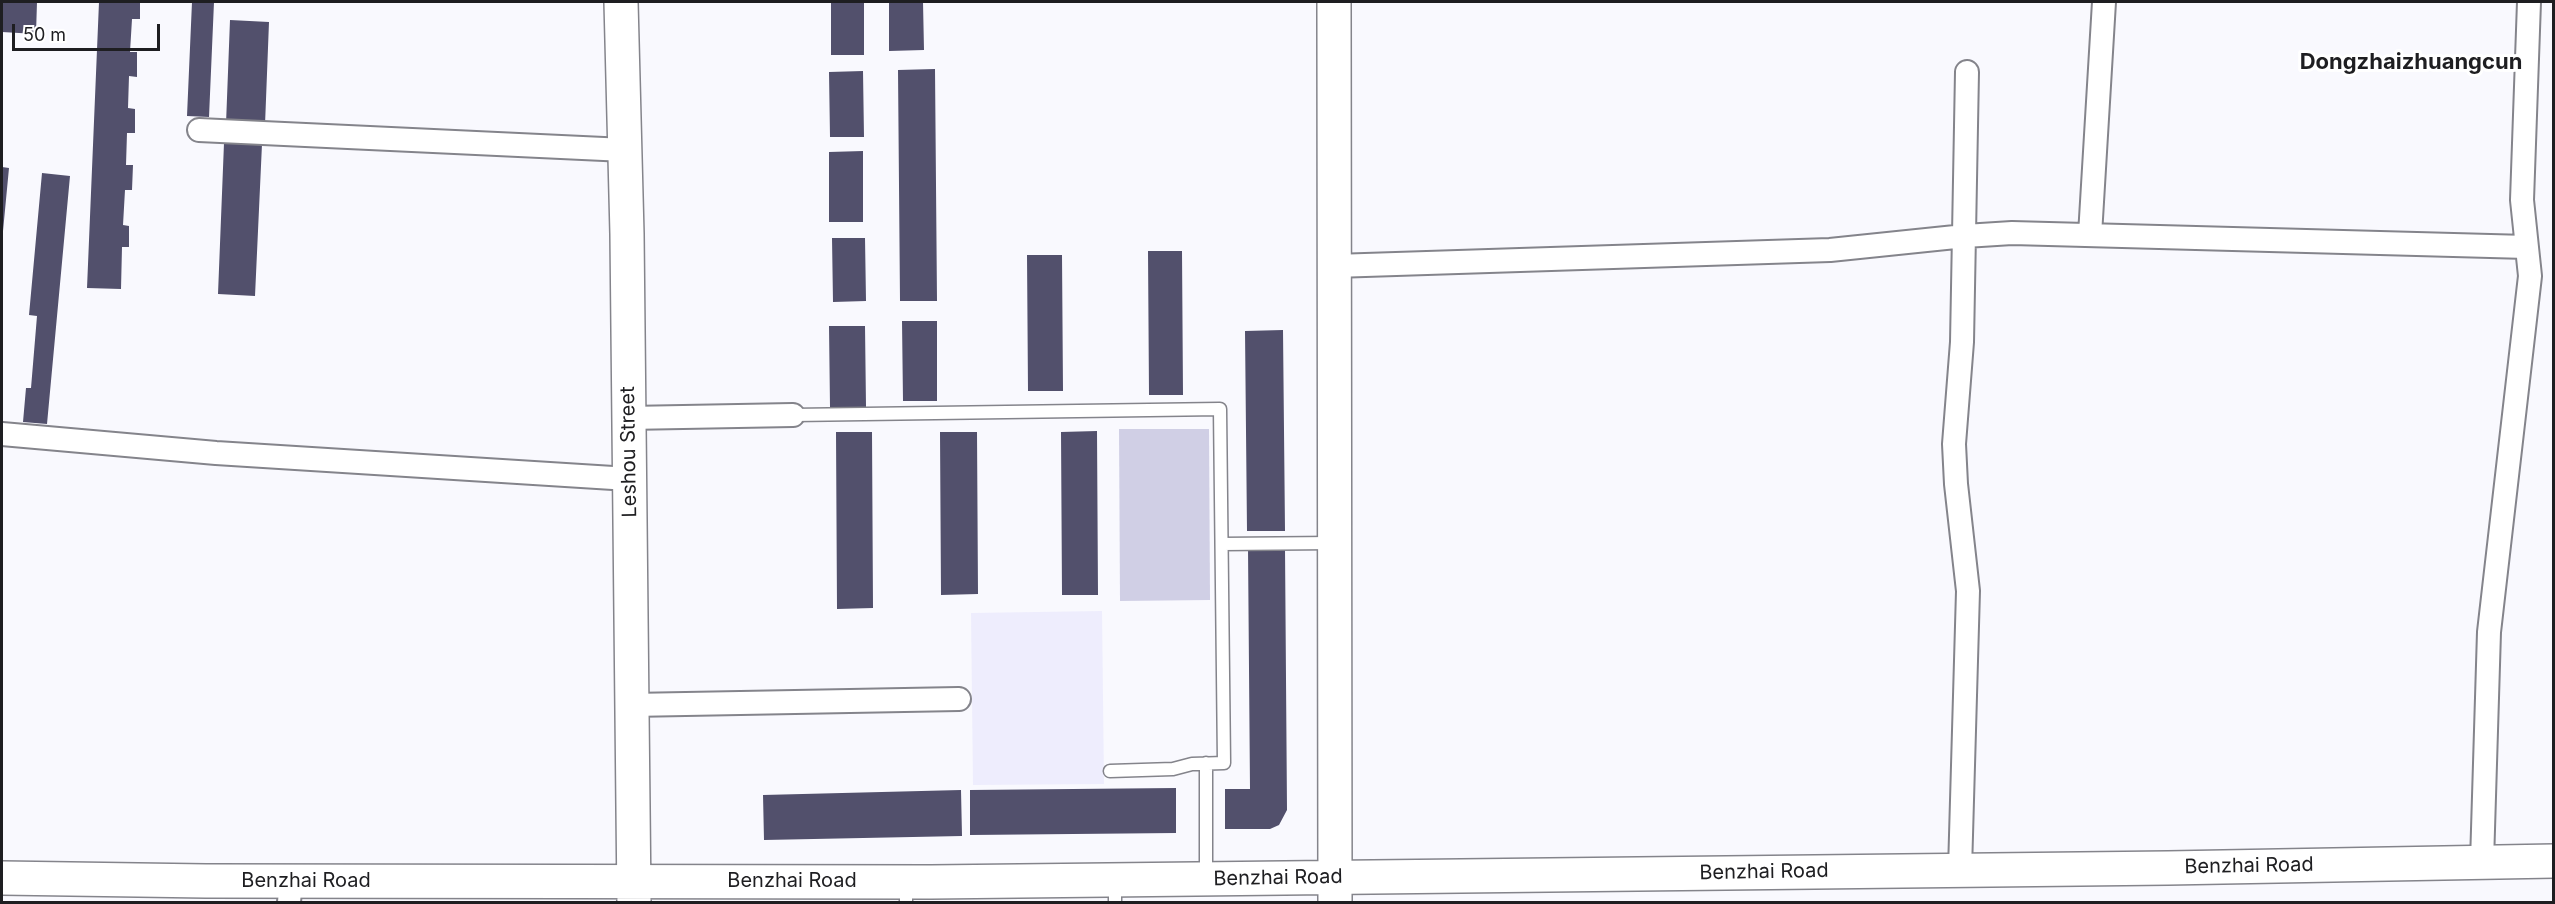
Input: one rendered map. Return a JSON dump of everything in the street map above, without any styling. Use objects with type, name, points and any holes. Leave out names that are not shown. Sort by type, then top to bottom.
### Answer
[{"type":"street","name":"Leshou Street","points":[[621,2],[625,150],[634,892]]},
{"type":"street","points":[[1334,2],[1335,890]]},
{"type":"street","points":[[2090,235],[2104,2]]},
{"type":"street","points":[[2482,862],[2489,632],[2530,276],[2522,200],[2529,2]]},
{"type":"street","points":[[1960,870],[1968,591],[1956,484],[1954,444],[1962,342],[1967,72]]},
{"type":"street","points":[[199,130],[625,150]]},
{"type":"street","points":[[1334,266],[1830,250],[2012,233],[2527,247]]},
{"type":"street","points":[[628,418],[794,414]]},
{"type":"street","points":[[2,434],[216,453],[629,479]]},
{"type":"street","points":[[631,705],[959,699]]},
{"type":"street","name":"Benzhai Road","points":[[2,878],[290,892],[1115,891],[1206,878],[1335,890],[1960,870],[2553,861]]},
{"type":"lane","points":[[794,414],[1220,409],[1224,763],[1192,764],[1173,770],[1110,771]]},
{"type":"lane","points":[[1222,544],[1335,543]]},
{"type":"lane","points":[[1206,763],[1206,878]]},
{"type":"shaded area","points":[[1119,429],[1209,429],[1210,600],[1120,601]]},
{"type":"shaded area","points":[[1102,611],[1104,784],[973,785],[971,613]]},
{"type":"building","points":[[2,2],[37,2],[36,34],[2,32]]},
{"type":"building","points":[[99,2],[140,2],[140,19],[132,19],[130,52],[137,52],[137,77],[129,76],[128,108],[135,109],[135,133],[127,133],[126,165],[133,165],[132,190],[125,190],[123,225],[129,226],[129,247],[122,247],[121,289],[87,288]]},
{"type":"building","points":[[192,2],[214,2],[209,117],[187,116]]},
{"type":"building","points":[[831,2],[864,2],[864,55],[831,55]]},
{"type":"building","points":[[889,2],[923,2],[924,50],[889,51]]},
{"type":"building","points":[[230,20],[269,22],[265,125],[226,124]]},
{"type":"building","points":[[935,69],[937,301],[900,301],[898,70]]},
{"type":"building","points":[[863,71],[864,137],[830,137],[829,72]]},
{"type":"building","points":[[224,143],[262,144],[255,296],[218,294]]},
{"type":"building","points":[[863,151],[863,222],[829,222],[829,152]]},
{"type":"building","points":[[2,167],[9,168],[3,231],[2,231]]},
{"type":"building","points":[[42,173],[70,176],[47,424],[23,422],[26,388],[31,388],[37,316],[29,315]]},
{"type":"building","points":[[832,238],[865,238],[866,301],[833,302]]},
{"type":"building","points":[[1148,251],[1182,251],[1183,395],[1149,395]]},
{"type":"building","points":[[1027,255],[1062,255],[1063,391],[1028,391]]},
{"type":"building","points":[[902,321],[937,321],[937,401],[903,401]]},
{"type":"building","points":[[829,326],[865,326],[866,407],[830,407]]},
{"type":"building","points":[[1283,330],[1285,531],[1247,531],[1245,331]]},
{"type":"building","points":[[1097,431],[1098,595],[1062,595],[1061,432]]},
{"type":"building","points":[[836,432],[872,432],[873,608],[837,609]]},
{"type":"building","points":[[940,432],[977,432],[978,594],[941,595]]},
{"type":"building","points":[[1248,548],[1285,548],[1287,810],[1279,825],[1270,829],[1225,829],[1225,789],[1250,789]]},
{"type":"building","points":[[1176,788],[1176,833],[970,835],[970,790]]},
{"type":"building","points":[[961,790],[962,836],[764,840],[763,795]]},
{"type":"district","name":"Dongzhaizhuangcun","points":[[2411,62]]}]
